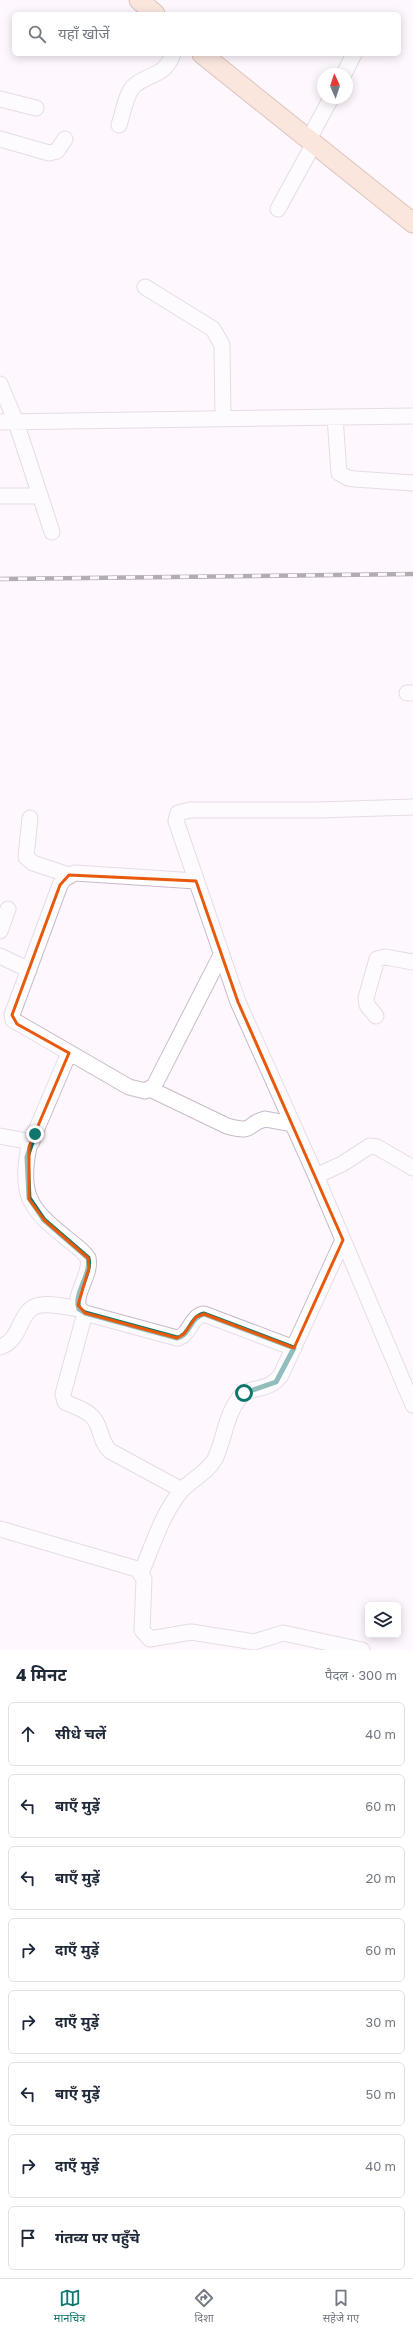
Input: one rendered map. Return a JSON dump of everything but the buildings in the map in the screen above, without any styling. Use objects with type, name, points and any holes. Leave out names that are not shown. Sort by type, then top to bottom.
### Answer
[{"type":"main road","points":[[139,0],[153,12]]},
{"type":"main road","points":[[204,56],[311,143],[413,223]]},
{"type":"street","points":[[120,126],[131,90],[135,85],[166,68],[172,56]]},
{"type":"street","points":[[347,68],[353,56]]},
{"type":"street","points":[[0,99],[36,108]]},
{"type":"street","points":[[278,209],[311,143],[328,104]]},
{"type":"street","points":[[0,139],[49,153],[57,152],[65,138]]},
{"type":"street","points":[[145,287],[213,329],[220,339],[222,345],[223,419]]},
{"type":"street","points":[[0,384],[16,422],[52,532]]},
{"type":"street","points":[[0,422],[413,416]]},
{"type":"street","points":[[335,418],[339,473],[348,478],[355,479],[413,483]]},
{"type":"street","points":[[0,496],[40,496]]},
{"type":"street","points":[[413,807],[318,810],[183,810],[178,813],[176,821],[221,955],[256,1044],[316,1176],[413,1405]]},
{"type":"street","points":[[30,818],[26,858],[32,863],[69,875]]},
{"type":"street","points":[[196,881],[75,873],[69,875],[60,885],[12,1016],[13,1020],[137,1091],[150,1089],[227,1126],[240,1130],[251,1128],[265,1119],[292,1124]]},
{"type":"street","points":[[0,931],[8,909]]},
{"type":"street","points":[[150,1089],[221,955]]},
{"type":"street","points":[[0,956],[29,970]]},
{"type":"street","points":[[376,1016],[367,1005],[366,998],[377,959],[385,957],[413,962]]},
{"type":"street","points":[[69,1053],[27,1157],[27,1190],[32,1205],[44,1220],[88,1258],[89,1268],[78,1300],[82,1311],[63,1394],[65,1402],[85,1410],[91,1416],[98,1426],[103,1443],[110,1451],[182,1490]]},
{"type":"street","points":[[0,1136],[32,1142]]},
{"type":"street","points":[[316,1176],[342,1164],[370,1146],[377,1147],[413,1168]]},
{"type":"street","points":[[343,1240],[294,1348],[276,1382],[244,1393],[239,1398],[228,1417],[214,1461],[182,1490],[163,1519],[141,1573],[144,1585],[142,1630],[150,1639],[163,1643],[201,1632],[254,1642],[283,1633],[362,1650]]},
{"type":"street","points":[[0,1347],[14,1339],[29,1311],[35,1307],[44,1305],[82,1311],[177,1338],[184,1334],[196,1317],[204,1314],[294,1348]]},
{"type":"street","points":[[0,1529],[137,1570],[141,1573]]},
{"type":"highlighted area","points":[[69,875],[196,881],[238,1002],[343,1240],[294,1348],[204,1314],[196,1317],[184,1334],[177,1338],[85,1313],[78,1305],[89,1268],[88,1258],[44,1220],[29,1199],[29,1147],[69,1053],[17,1024],[12,1015],[60,885]]},
{"type":"railway","points":[[0,579],[413,574]]},
{"type":"route","points":[[35,1134],[27,1157],[27,1190],[29,1198],[36,1212],[88,1258],[89,1268],[78,1300],[79,1309],[85,1313],[172,1338],[180,1338],[196,1317],[201,1314],[210,1315],[294,1348],[282,1375],[274,1384],[244,1393]]}]
